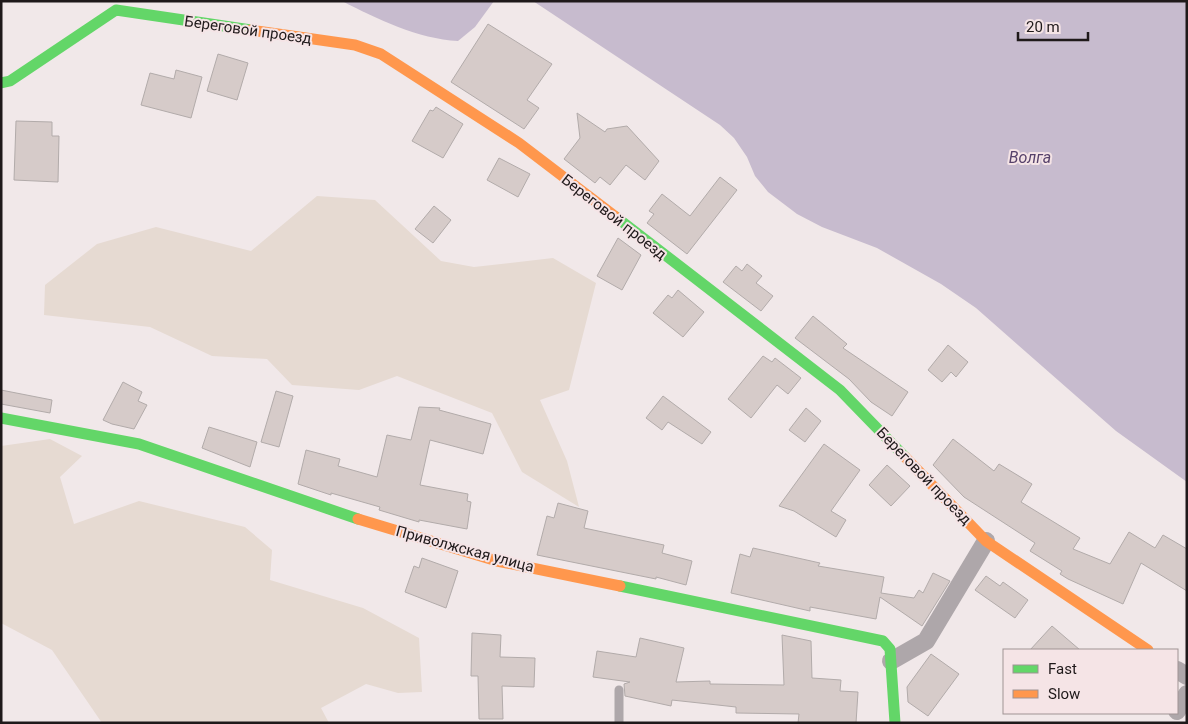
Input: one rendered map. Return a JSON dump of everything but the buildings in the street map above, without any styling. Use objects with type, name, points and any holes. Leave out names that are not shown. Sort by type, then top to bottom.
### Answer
[{"type":"street","name":"Береговой проезд","points":[[1,83],[10,80],[116,10],[355,45],[381,54],[519,143],[840,390],[986,541],[1147,649]]},
{"type":"street","name":"Приволжская улица","points":[[1,418],[139,444],[317,506],[497,561],[882,641],[890,649],[895,723]]},
{"type":"street","points":[[891,661],[926,641],[986,541]]},
{"type":"street","points":[[1178,709],[1187,694]]},
{"type":"lane","points":[[619,690],[619,723]]},
{"type":"shaded area","points":[[317,196],[375,200],[441,261],[474,267],[553,258],[596,283],[569,390],[540,400],[567,461],[579,507],[522,472],[492,413],[397,376],[359,390],[292,385],[267,359],[212,356],[150,327],[44,315],[45,285],[97,244],[156,227],[251,251]]},
{"type":"shaded area","points":[[50,439],[82,456],[60,477],[74,524],[139,501],[245,527],[272,550],[270,580],[363,608],[419,638],[422,692],[398,693],[366,684],[321,708],[329,723],[102,723],[52,650],[1,623],[1,446]]},
{"type":"water","points":[[342,1],[494,1],[475,27],[458,41],[428,36],[398,27]]},
{"type":"water","name":"Волга","points":[[533,1],[1187,1],[1187,482],[1116,431],[976,308],[941,284],[877,248],[822,227],[797,214],[768,192],[755,176],[747,157],[734,138],[720,125]]},
{"type":"traffic: fast","points":[[1,83],[10,81],[116,10],[251,30]]},
{"type":"traffic: fast","points":[[616,217],[840,390],[905,457]]},
{"type":"traffic: fast","points":[[1,418],[139,444],[358,519]]},
{"type":"traffic: fast","points":[[620,586],[883,641],[890,649],[895,723]]},
{"type":"traffic: slow","points":[[251,30],[355,45],[381,54],[519,143],[616,217]]},
{"type":"traffic: slow","points":[[905,457],[986,541],[1147,649]]},
{"type":"traffic: slow","points":[[358,519],[497,561],[620,586]]}]
